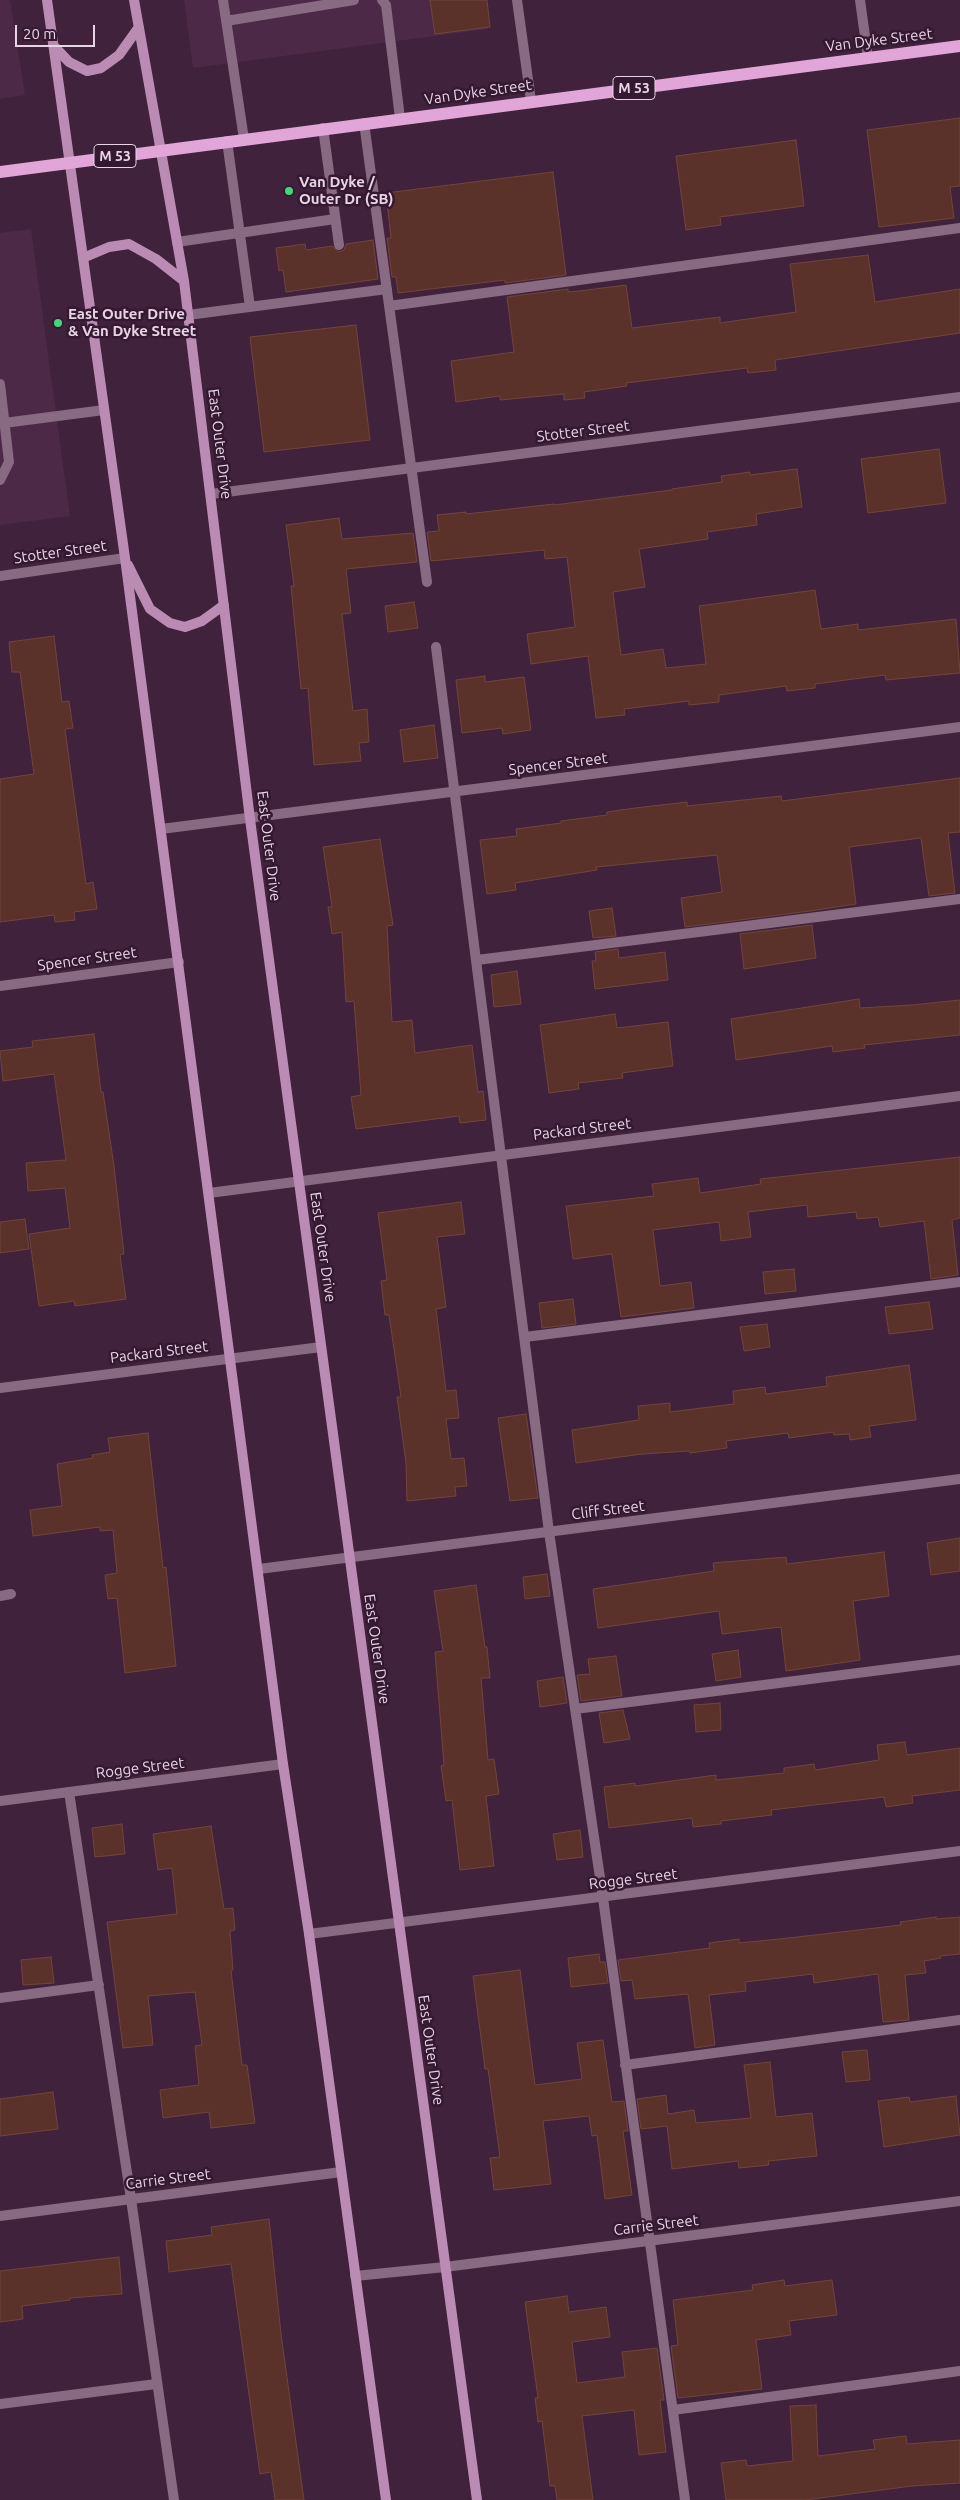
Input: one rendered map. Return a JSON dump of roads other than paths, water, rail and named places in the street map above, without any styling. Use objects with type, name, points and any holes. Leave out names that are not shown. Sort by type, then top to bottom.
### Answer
[{"type":"main road","points":[[47,0],[179,962],[260,1569],[284,1764],[386,2500]]},
{"type":"main road","name":"East Outer Drive","points":[[134,0],[184,281],[250,819],[477,2500]]},
{"type":"main road","points":[[53,45],[69,62],[87,71],[101,68],[119,55],[139,27]]},
{"type":"main road","name":"Van Dyke Street","points":[[0,172],[323,128],[960,46]]},
{"type":"main road","points":[[83,258],[109,247],[129,244],[156,259],[184,281]]},
{"type":"main road","points":[[124,558],[150,609],[170,623],[185,626],[202,621],[224,605]]},
{"type":"street","points":[[223,0],[244,139]]},
{"type":"street","points":[[226,21],[318,3],[354,0]]},
{"type":"street","points":[[382,0],[386,5],[400,118]]},
{"type":"street","points":[[517,0],[531,101]]},
{"type":"street","points":[[860,0],[868,58]]},
{"type":"street","points":[[364,123],[427,582]]},
{"type":"street","points":[[323,128],[339,245]]},
{"type":"street","points":[[227,142],[250,307]]},
{"type":"street","points":[[177,242],[335,219]]},
{"type":"street","points":[[389,306],[960,228]]},
{"type":"street","points":[[188,315],[250,307],[346,289],[387,289]]},
{"type":"street","points":[[0,384],[9,462],[0,480]]},
{"type":"street","name":"Stotter Street","points":[[211,494],[960,397]]},
{"type":"street","points":[[4,423],[104,410]]},
{"type":"street","name":"Stotter Street","points":[[0,576],[124,558]]},
{"type":"street","points":[[436,646],[549,1532],[603,1898],[685,2500]]},
{"type":"street","name":"Spencer Street","points":[[161,829],[960,727]]},
{"type":"street","points":[[477,960],[960,899]]},
{"type":"street","name":"Spencer Street","points":[[0,986],[179,962]]},
{"type":"street","name":"Packard Street","points":[[209,1193],[960,1096]]},
{"type":"street","points":[[525,1337],[960,1282]]},
{"type":"street","name":"Packard Street","points":[[0,1388],[321,1347]]},
{"type":"street","name":"Cliff Street","points":[[260,1569],[960,1479]]},
{"type":"street","points":[[0,1596],[11,1594]]},
{"type":"street","points":[[575,1709],[960,1660]]},
{"type":"street","name":"Rogge Street","points":[[0,1801],[284,1764]]},
{"type":"street","points":[[69,1792],[131,2199],[174,2500]]},
{"type":"street","name":"Rogge Street","points":[[309,1934],[960,1851]]},
{"type":"street","points":[[0,1998],[99,1985]]},
{"type":"street","points":[[625,2065],[960,2020]]},
{"type":"street","name":"Carrie Street","points":[[0,2216],[341,2172]]},
{"type":"street","name":"Carrie Street","points":[[355,2276],[445,2267],[960,2201]]},
{"type":"street","points":[[673,2410],[960,2371]]},
{"type":"street","points":[[0,2404],[156,2384]]},
{"type":"place","name":"Van Dyke / Outer Dr (SB)","points":[[289,191]]},
{"type":"place","name":"East Outer Drive & Van Dyke Street","points":[[58,323]]}]
